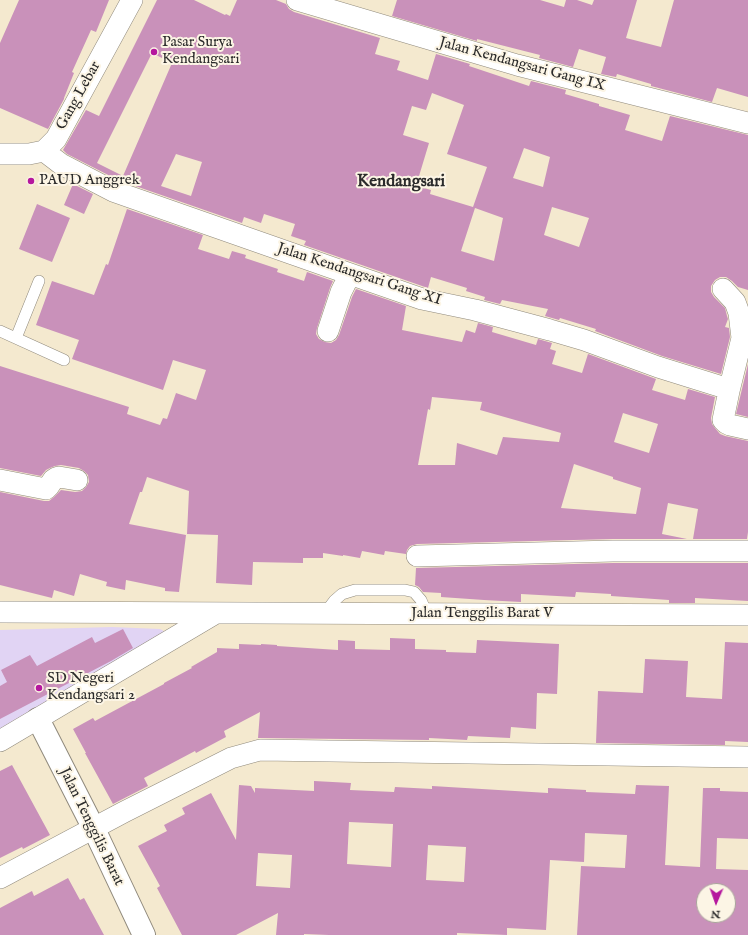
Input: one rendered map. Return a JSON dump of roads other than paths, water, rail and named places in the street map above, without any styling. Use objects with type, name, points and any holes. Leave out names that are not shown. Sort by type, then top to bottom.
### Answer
[{"type":"street","name":"Gang Lebar","points":[[44,151],[56,139],[132,0]]},
{"type":"street","name":"Jalan Kendangsari Gang IX","points":[[297,0],[517,65],[748,123]]},
{"type":"street","points":[[0,154],[29,154],[44,151]]},
{"type":"street","name":"Jalan Kendangsari Gang XI","points":[[44,151],[61,164],[113,191],[422,299],[475,310],[550,330],[584,340],[658,367],[719,386],[730,387]]},
{"type":"street","points":[[328,331],[341,292],[350,274]]},
{"type":"street","points":[[723,289],[735,302],[739,313],[742,338],[723,420],[730,425],[748,429]]},
{"type":"street","points":[[0,480],[46,489],[53,480],[59,477],[77,480]]},
{"type":"street","points":[[417,556],[614,551],[748,551]]},
{"type":"street","name":"Jalan Tenggilis Barat V","points":[[0,612],[748,615]]},
{"type":"street","points":[[0,741],[216,613]]},
{"type":"street","name":"Jalan Tenggilis Barat","points":[[38,719],[94,829],[144,935]]},
{"type":"street","points":[[0,878],[231,758],[260,750],[748,757]]},
{"type":"lane","points":[[16,338],[39,281]]},
{"type":"lane","points":[[0,331],[64,360]]},
{"type":"place","name":"Pasar Surya Kendangsari","points":[[154,52]]},
{"type":"place","name":"PAUD Anggrek","points":[[31,181]]},
{"type":"place","name":"SD Negeri Kendangsari 2","points":[[39,688]]},
{"type":"district","name":"Kendangsari","points":[[401,183]]}]
